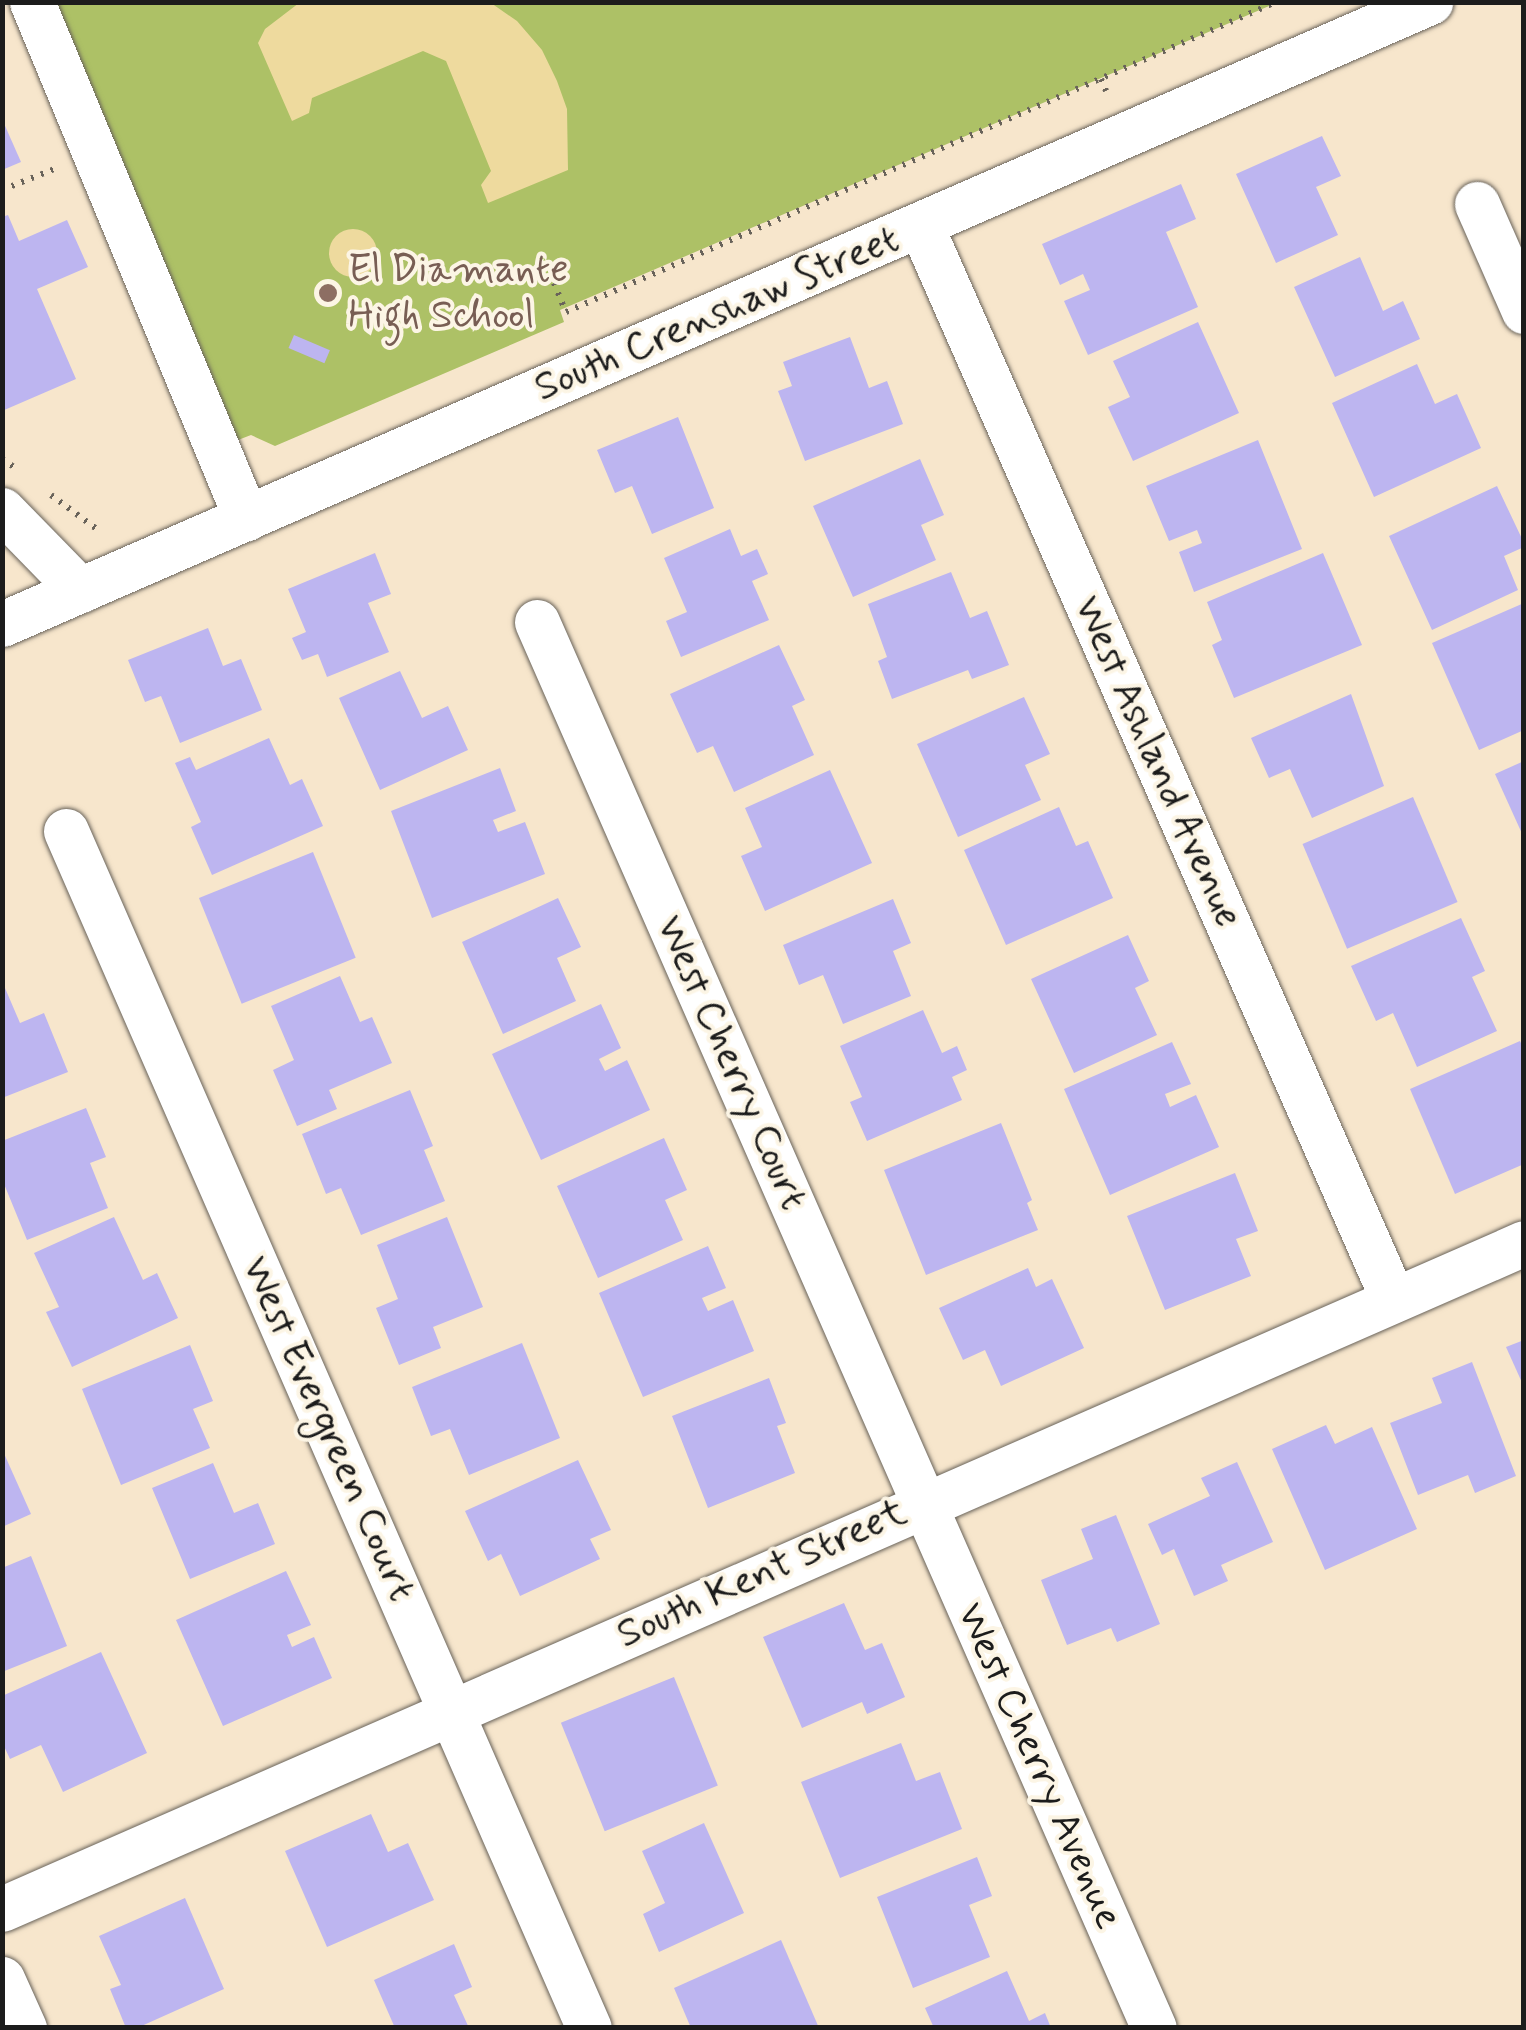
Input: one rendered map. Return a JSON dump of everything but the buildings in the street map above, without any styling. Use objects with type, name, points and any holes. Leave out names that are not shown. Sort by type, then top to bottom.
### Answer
[{"type":"street","points":[[32,2],[246,518]]},
{"type":"street","name":"South Crenshaw Street","points":[[2,624],[1430,2]]},
{"type":"street","points":[[1476,204],[1524,311]]},
{"type":"street","name":"West Ashland Avenue","points":[[921,226],[1393,1299]]},
{"type":"street","points":[[2,510],[80,590]]},
{"type":"street","name":"West Cherry Court","points":[[537,622],[924,1504]]},
{"type":"street","name":"West Evergreen Court","points":[[66,832],[588,2028]]},
{"type":"street","name":"South Kent Street","points":[[2,1909],[1524,1243]]},
{"type":"street","name":"West Cherry Avenue","points":[[924,1504],[1154,2028]]},
{"type":"street","points":[[2,1979],[24,2028]]},
{"type":"path","points":[[554,283],[566,312],[1276,2]]},
{"type":"path","points":[[1102,78],[1106,91]]},
{"type":"path","points":[[2,190],[94,152]]},
{"type":"green space","name":"El Diamante High School","points":[[48,3],[1276,3],[560,310],[564,322],[275,446],[251,435],[238,440]]},
{"type":"sand","points":[[299,3],[491,3],[517,21],[542,50],[557,81],[567,109],[568,170],[488,203],[481,185],[491,171],[446,61],[423,51],[312,98],[309,113],[292,121],[258,43],[265,29]]},
{"type":"sand","points":[[353,229],[370,236],[377,253],[370,270],[353,277],[336,270],[329,253],[336,236]]},
{"type":"place","name":"El Diamante High School","points":[[328,293]]}]
